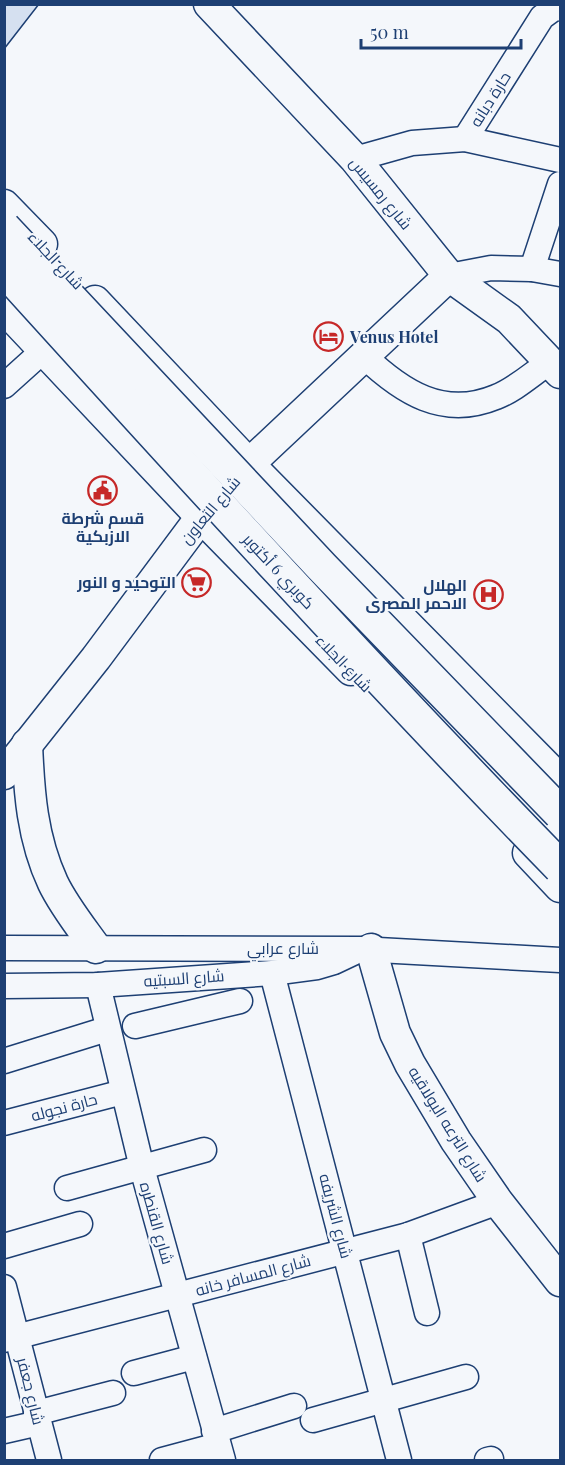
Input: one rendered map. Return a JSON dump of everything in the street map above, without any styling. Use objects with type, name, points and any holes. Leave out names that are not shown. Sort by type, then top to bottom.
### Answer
[{"type":"highway","name":"كوبري 6 أكتوبر","points":[[4,228],[322,567],[561,813]]},
{"type":"highway","name":"كوبري 6 أكتوبر","points":[[4,269],[286,580],[561,867]]},
{"type":"main road","name":"شارع رمسيس","points":[[208,4],[355,159],[449,276],[509,319],[555,367]]},
{"type":"main road","name":"شارع الجلاء","points":[[4,205],[249,464],[557,769]]},
{"type":"main road","name":"شارع التعاون","points":[[4,774],[96,658],[201,517],[249,464],[449,276]]},
{"type":"main road","name":"شارع الجلاء","points":[[4,308],[201,517],[561,887]]},
{"type":"main road","points":[[27,744],[29,796],[42,856],[54,884],[96,948]]},
{"type":"main road","name":"شارع الترعه البولاقيه","points":[[365,949],[395,1033],[410,1064],[456,1141],[498,1202],[561,1281]]},
{"type":"street","name":"حارة دبانه","points":[[465,139],[542,17],[553,9],[561,8]]},
{"type":"street","points":[[355,159],[412,143],[465,139],[561,160]]},
{"type":"street","points":[[532,269],[561,184]]},
{"type":"street","points":[[449,276],[491,268],[532,269],[561,274]]},
{"type":"street","points":[[4,386],[44,350]]},
{"type":"street","points":[[364,356],[384,375],[404,389],[427,400],[451,406],[472,405],[498,397],[555,367]]},
{"type":"street","points":[[497,819],[557,769]]},
{"type":"street","name":"شارع عرابي","points":[[4,948],[365,949],[561,960]]},
{"type":"street","name":"شارع السبتيه","points":[[4,986],[98,985],[272,972],[326,964],[365,949]]},
{"type":"street","name":"شارع الشريفه","points":[[272,972],[399,1461]]},
{"type":"street","points":[[167,979],[177,1016]]},
{"type":"street","name":"شارع القنطره","points":[[98,985],[142,1168],[218,1445]]},
{"type":"street","points":[[135,1026],[240,1001]]},
{"type":"street","points":[[4,1061],[107,1029]]},
{"type":"street","name":"حارة نجوله","points":[[4,1123],[123,1092]]},
{"type":"street","points":[[67,1188],[204,1150]]},
{"type":"street","name":"شارع المسافر خانه","points":[[11,1338],[408,1235],[498,1202]]},
{"type":"street","points":[[4,1246],[80,1224]]},
{"type":"street","points":[[408,1235],[427,1313]]},
{"type":"street","name":"شارع جعفر","points":[[4,1287],[11,1338],[38,1418],[49,1461]]},
{"type":"street","points":[[134,1373],[194,1357]]},
{"type":"street","points":[[162,1461],[218,1445],[303,1413],[384,1402],[466,1377]]},
{"type":"street","points":[[4,1431],[113,1394]]},
{"type":"building","points":[[4,4],[39,4],[4,49]]},
{"type":"place","name":"Venus Hotel","points":[[329,337]]},
{"type":"place","name":"قسم شرطة الازبكية","points":[[103,490]]},
{"type":"place","name":"التوحيد و النور","points":[[197,582]]},
{"type":"place","name":"الهلال الاحمر المصرى","points":[[488,594]]}]
